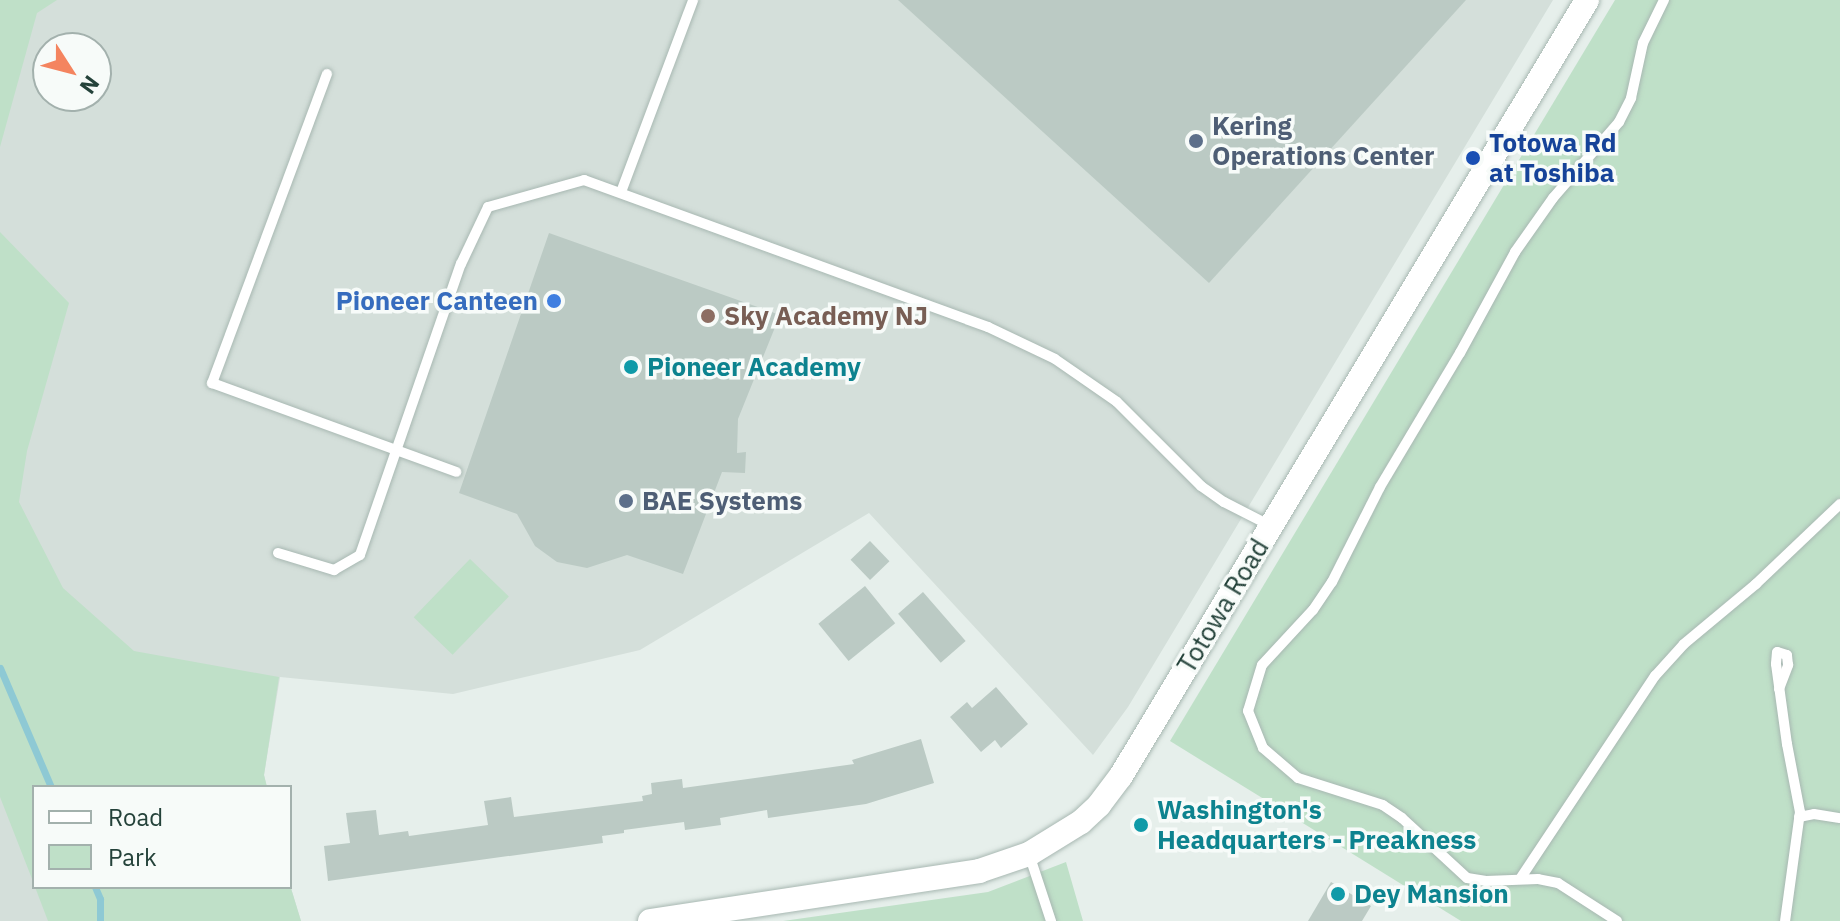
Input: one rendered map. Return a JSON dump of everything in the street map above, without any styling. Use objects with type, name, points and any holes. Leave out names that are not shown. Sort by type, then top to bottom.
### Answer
[{"type":"main road","name":"Totowa Road","points":[[650,921],[979,871],[1029,854],[1081,822],[1121,776],[1587,0]]},
{"type":"lane","points":[[621,192],[693,0]]},
{"type":"lane","points":[[1617,921],[1558,883],[1467,878],[1383,805],[1298,778],[1263,748],[1250,722],[1250,693],[1262,665],[1313,610],[1332,582],[1380,487],[1460,353],[1515,252],[1553,198],[1619,122],[1631,98],[1643,43],[1664,0]]},
{"type":"lane","points":[[327,74],[212,383],[456,472]]},
{"type":"lane","points":[[278,553],[334,570],[360,555],[461,264],[488,207],[584,180],[988,327],[1055,359],[1117,402],[1201,486],[1224,502],[1271,526]]},
{"type":"lane","points":[[1520,879],[1655,676],[1684,644],[1756,584],[1840,504]]},
{"type":"lane","points":[[1779,689],[1799,817],[1785,921]]},
{"type":"lane","points":[[1799,817],[1814,814],[1840,818]]},
{"type":"lane","points":[[1029,854],[1051,921]]},
{"type":"shaded area","points":[[0,0],[1553,0],[1128,707],[1093,755],[869,513],[640,650],[453,694],[280,677],[264,775],[266,785],[32,785],[32,889],[291,889],[301,921],[0,921]]},
{"type":"green space","points":[[0,0],[57,0],[37,13],[0,147]]},
{"type":"green space","points":[[1615,0],[1840,0],[1840,921],[1461,921],[1170,741]]},
{"type":"green space","points":[[0,232],[69,303],[27,451],[19,502],[63,588],[134,651],[279,677],[264,775],[266,785],[32,785],[32,879],[0,797]]},
{"type":"green space","points":[[470,559],[509,597],[453,655],[414,617]]},
{"type":"green space","points":[[1066,862],[1083,921],[783,921],[988,892]]},
{"type":"green space","points":[[36,889],[291,889],[301,921],[48,921]]},
{"type":"building","name":"Kering Operations Center","points":[[898,0],[1466,0],[1209,283]]},
{"type":"building","name":"Pioneer Academy","points":[[549,233],[780,315],[738,419],[737,453],[746,452],[745,473],[722,472],[683,574],[627,555],[587,568],[557,562],[535,546],[517,514],[459,493]]},
{"type":"building","points":[[870,541],[889,561],[870,580],[851,560]]},
{"type":"building","points":[[865,586],[895,623],[849,661],[818,624]]},
{"type":"building","points":[[923,592],[966,641],[941,663],[898,614]]},
{"type":"building","points":[[996,687],[1028,724],[1001,748],[995,740],[981,752],[950,717],[967,702],[972,708]]},
{"type":"building","points":[[921,739],[934,783],[866,804],[768,818],[767,810],[720,818],[721,825],[685,830],[684,822],[624,830],[624,833],[602,836],[603,843],[328,881],[324,846],[350,843],[346,813],[376,810],[379,835],[408,831],[409,836],[488,825],[484,801],[511,797],[514,817],[643,801],[642,796],[652,794],[651,783],[682,779],[683,788],[854,764],[852,760]]},
{"type":"building","name":"Dey Mansion","points":[[1331,882],[1371,906],[1362,921],[1308,921]]},
{"type":"waterway","points":[[0,668],[50,785]]},
{"type":"waterway","points":[[96,889],[100,899],[100,921]]},
{"type":"place","name":"Kering Operations Center","points":[[1196,141]]},
{"type":"place","name":"Totowa Rd at Toshiba","points":[[1473,158]]},
{"type":"place","name":"Pioneer Canteen","points":[[554,301]]},
{"type":"place","name":"Sky Academy NJ","points":[[708,316]]},
{"type":"place","name":"Pioneer Academy","points":[[631,367]]},
{"type":"place","name":"BAE Systems","points":[[626,501]]},
{"type":"place","name":"Washington's Headquarters - Preakness","points":[[1141,825]]},
{"type":"place","name":"Dey Mansion","points":[[1338,894]]}]
